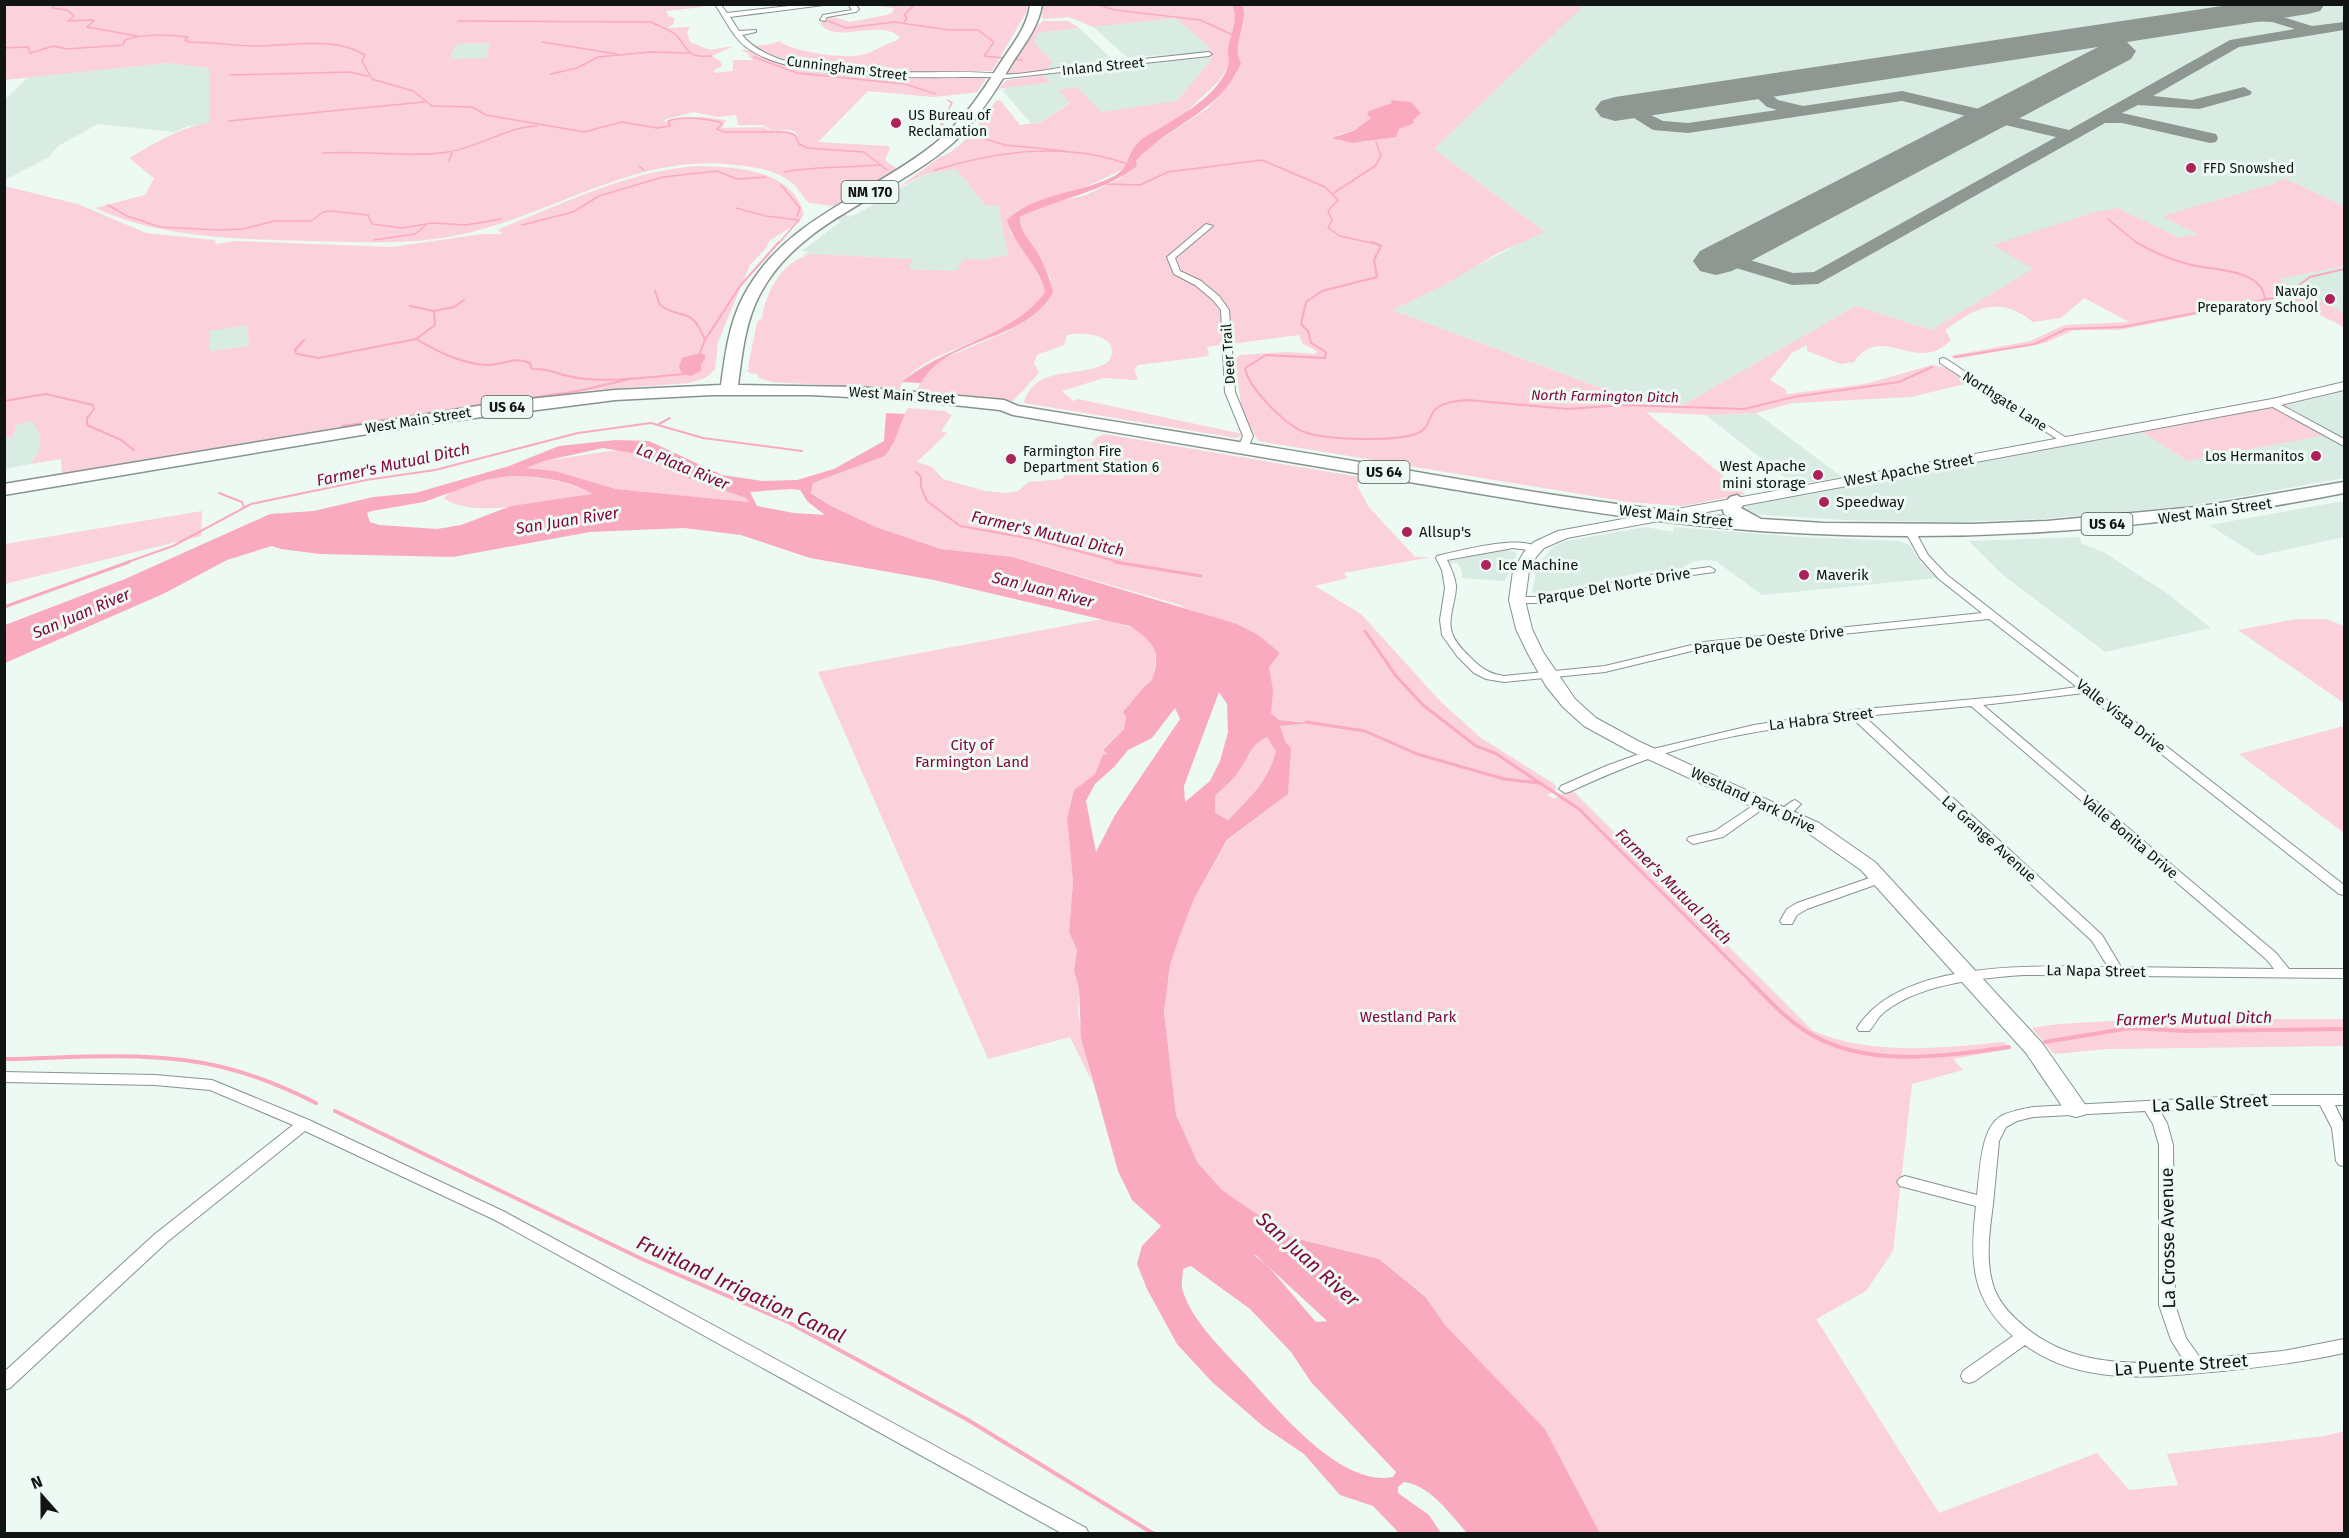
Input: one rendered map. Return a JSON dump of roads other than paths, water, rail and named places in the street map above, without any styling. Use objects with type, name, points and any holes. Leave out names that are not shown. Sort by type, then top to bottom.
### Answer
[{"type":"highway","name":"NM 170","points":[[729,390],[736,341],[742,318],[754,291],[788,249],[829,217],[911,167],[949,140],[976,110],[998,76],[1032,20],[1036,4]]},
{"type":"highway","points":[[591,401],[691,387],[706,382],[723,369],[728,347],[736,341],[743,346],[739,371],[753,381],[874,390],[881,393]]},
{"type":"highway","points":[[729,390],[749,395],[794,398]]},
{"type":"highway","name":"West Main Street","points":[[4,490],[465,412],[729,390],[881,393],[1004,405],[1013,410]]},
{"type":"highway","name":"West Main Street","points":[[4,498],[362,437],[591,401],[720,398],[900,401],[998,412],[1013,410],[1537,498],[1761,525],[1910,531],[2024,529],[2134,522],[2237,509],[2344,488]]},
{"type":"highway","points":[[1737,501],[1730,508],[1735,514],[1761,525]]},
{"type":"street","points":[[727,15],[828,4]]},
{"type":"street","points":[[823,20],[825,16],[854,11],[851,4]]},
{"type":"street","name":"Cunningham Street","points":[[719,6],[750,46],[777,59],[817,67],[891,75],[954,73],[998,76]]},
{"type":"street","points":[[739,33],[754,31]]},
{"type":"street","points":[[736,49],[750,46]]},
{"type":"street","name":"Inland Street","points":[[998,76],[1209,54]]},
{"type":"street","name":"Deer Trail","points":[[1209,226],[1171,257],[1177,272],[1198,283],[1225,309],[1230,392],[1248,436],[1243,448]]},
{"type":"street","name":"Northgate Lane","points":[[1943,361],[2066,441]]},
{"type":"street","name":"West Apache Street","points":[[1547,673],[1504,679],[1491,678],[1481,673],[1449,640],[1446,631],[1452,584],[1441,558],[1514,545],[1534,548],[1563,534],[2272,403],[2344,386]]},
{"type":"street","points":[[2272,403],[2344,443]]},
{"type":"street","name":"Valle Vista Drive","points":[[1910,531],[1932,566],[2344,891]]},
{"type":"street","name":"Westland Park Drive","points":[[1534,548],[1521,571],[1517,600],[1524,629],[1547,673],[1569,704],[1590,722],[1651,754],[1763,803],[1790,809],[1881,878],[2034,1048],[2076,1109]]},
{"type":"street","name":"Parque Del Norte Drive","points":[[1517,600],[1544,600],[1649,578],[1710,570]]},
{"type":"street","name":"Parque De Oeste Drive","points":[[1547,673],[1605,669],[1704,645],[1992,615]]},
{"type":"street","name":"La Habra Street","points":[[1565,789],[1605,770],[1651,754],[1769,725],[1854,713],[2087,689]]},
{"type":"street","name":"Valle Bonita Drive","points":[[1973,702],[2271,956],[2285,973]]},
{"type":"street","name":"La Grange Avenue","points":[[1854,713],[2097,938],[2118,971]]},
{"type":"street","points":[[1693,840],[1719,834],[1763,803]]},
{"type":"street","points":[[1787,921],[1802,906],[1881,878]]},
{"type":"street","name":"La Napa Street","points":[[1864,1028],[1869,1018],[1894,1000],[1945,981],[2024,970],[2344,974]]},
{"type":"street","points":[[4,1077],[154,1080],[212,1085],[304,1124],[500,1216],[1080,1533]]},
{"type":"street","name":"La Salle Street","points":[[1986,1203],[1992,1141],[1999,1123],[2024,1113],[2260,1100],[2344,1100]]},
{"type":"street","points":[[2325,1100],[2338,1128],[2344,1161]]},
{"type":"street","name":"La Crosse Avenue","points":[[2149,1106],[2160,1123],[2166,1145],[2167,1305],[2179,1340],[2196,1366]]},
{"type":"street","points":[[4,1383],[161,1238],[304,1124]]},
{"type":"street","points":[[1905,1182],[1986,1203]]},
{"type":"street","name":"La Puente Street","points":[[1986,1203],[1981,1259],[1983,1277],[1996,1306],[2025,1337],[2061,1359],[2107,1371],[2150,1371],[2283,1358],[2344,1346]]},
{"type":"street","points":[[1970,1376],[2025,1337]]},
{"type":"water","points":[[1232,5],[1242,5],[1244,12],[1238,48],[1241,63],[1232,80],[1220,94],[1193,117],[1149,148],[1136,161],[1137,166],[1124,175],[1095,189],[1020,217],[1022,230],[1040,257],[1053,292],[1041,309],[1006,331],[948,356],[933,368],[921,383],[902,382],[919,369],[996,331],[1031,308],[1045,292],[1038,273],[1015,238],[1007,220],[1031,204],[1045,198],[1089,186],[1116,175],[1126,165],[1138,142],[1191,109],[1209,94],[1224,76],[1229,64],[1228,48],[1235,21]]},
{"type":"water","points":[[1390,100],[1411,102],[1421,113],[1413,120],[1414,123],[1399,129],[1396,137],[1352,143],[1332,138],[1355,130],[1371,118],[1367,115],[1369,111],[1392,103]]},
{"type":"water","points":[[700,353],[705,355],[701,371],[691,376],[682,374],[679,367],[682,358]]},
{"type":"water","name":"La Plata River","points":[[886,413],[905,414],[885,456],[813,483],[811,493],[831,506],[876,527],[941,549],[1013,557],[1237,624],[1258,635],[1280,653],[1269,667],[1273,690],[1271,713],[1279,720],[1310,723],[1280,726],[1286,743],[1291,748],[1288,794],[1227,840],[1194,899],[1180,935],[1170,965],[1164,1012],[1176,1115],[1198,1163],[1222,1190],[1290,1237],[1379,1259],[1426,1297],[1445,1325],[1545,1429],[1600,1533],[1467,1533],[1431,1495],[1414,1484],[1404,1482],[1398,1487],[1398,1493],[1429,1515],[1441,1533],[1399,1533],[1373,1506],[1340,1495],[1304,1454],[1264,1427],[1212,1382],[1177,1344],[1147,1289],[1137,1264],[1142,1246],[1161,1226],[1132,1200],[1118,1171],[1081,1038],[1079,989],[1074,971],[1077,950],[1069,932],[1073,882],[1067,818],[1074,790],[1095,774],[1103,755],[1107,754],[1103,750],[1124,729],[1126,717],[1123,712],[1152,680],[1155,670],[1154,648],[1145,637],[1130,626],[934,580],[810,558],[741,535],[684,528],[590,532],[453,557],[320,554],[272,546],[227,560],[163,594],[5,663],[5,625],[125,579],[270,514],[314,511],[373,497],[415,493],[509,466],[559,446],[616,440],[649,441],[722,475],[763,481],[797,480],[834,469],[884,441]],"holes":[[[603,448],[649,456],[684,477],[746,498],[749,502],[616,489],[555,471],[526,468],[544,461]],[[510,476],[553,480],[574,485],[592,494],[511,506],[461,525],[437,529],[379,525],[370,522],[367,513],[424,502],[485,480]],[[800,490],[808,502],[825,515],[794,513],[757,506],[750,492]],[[1219,692],[1227,704],[1228,732],[1220,761],[1210,781],[1185,802],[1184,786]],[[1175,708],[1180,719],[1115,815],[1096,852],[1086,801],[1095,784],[1128,750],[1152,738]],[[1267,737],[1276,751],[1273,762],[1257,789],[1228,820],[1215,813],[1215,796],[1237,774],[1257,744]],[[1254,1255],[1295,1270],[1335,1298],[1355,1319],[1316,1322],[1267,1265]],[[1191,1266],[1250,1309],[1291,1352],[1311,1382],[1396,1472],[1393,1477],[1373,1477],[1353,1471],[1332,1459],[1293,1426],[1200,1324],[1186,1300],[1182,1284],[1183,1269]]]},
{"type":"waterway","points":[[55,4],[52,8],[67,10],[74,16],[68,21],[92,20],[94,21],[87,27],[137,36]]},
{"type":"waterway","points":[[904,22],[907,18],[904,15],[915,4]]},
{"type":"waterway","points":[[1096,4],[1115,10],[1200,20],[1233,35]]},
{"type":"waterway","points":[[458,21],[651,22],[677,36],[693,55],[711,56]]},
{"type":"waterway","points":[[828,21],[846,28],[894,22],[949,30],[978,30],[994,42],[984,56],[1022,60]]},
{"type":"waterway","points":[[4,48],[28,47],[30,53],[54,46],[67,49],[123,45],[125,40],[156,35],[188,37],[185,40],[189,42],[250,46],[309,43],[338,45],[365,55],[362,61],[372,79],[413,91],[432,106],[472,107],[486,115],[584,132],[622,122],[657,128],[670,126],[668,121],[674,119],[701,119],[720,122],[722,124],[717,129],[724,132],[786,132],[795,135],[799,144],[807,148],[864,152],[887,170]]},
{"type":"waterway","points":[[542,42],[617,54]]},
{"type":"waterway","points":[[551,74],[577,68],[598,57],[651,52],[689,53]]},
{"type":"waterway","points":[[754,57],[797,73],[905,84],[936,94]]},
{"type":"waterway","points":[[230,75],[349,72],[368,76]]},
{"type":"waterway","points":[[947,127],[941,124],[952,103],[948,100]]},
{"type":"waterway","points":[[229,121],[424,102]]},
{"type":"waterway","points":[[323,153],[433,154],[460,149],[515,130],[537,126]]},
{"type":"waterway","points":[[976,136],[1005,145],[1065,151]]},
{"type":"waterway","name":"North Farmington Ditch","points":[[1332,194],[1375,166],[1381,156],[1376,142]]},
{"type":"waterway","points":[[935,170],[983,158],[1032,151],[1082,153],[1130,165]]},
{"type":"waterway","points":[[449,161],[452,152]]},
{"type":"waterway","name":"North Farmington Ditch","points":[[1106,184],[1140,185],[1168,172],[1262,160],[1325,187],[1332,194]]},
{"type":"waterway","points":[[784,172],[879,165]]},
{"type":"waterway","points":[[639,166],[644,170]]},
{"type":"waterway","points":[[522,225],[573,212],[599,196],[663,177],[717,171],[737,179],[766,177]]},
{"type":"waterway","points":[[781,185],[800,208],[797,216]]},
{"type":"waterway","name":"North Farmington Ditch","points":[[1332,194],[1338,200],[1328,211],[1332,220],[1328,228],[1340,236],[1376,244]]},
{"type":"waterway","points":[[108,205],[127,216],[160,227],[219,230],[243,229],[274,221],[311,221],[323,212],[331,211],[368,215],[372,224],[402,228],[433,223],[466,225],[501,219]]},
{"type":"waterway","points":[[736,208],[766,216],[799,220],[778,244]]},
{"type":"waterway","points":[[2108,219],[2138,244]]},
{"type":"waterway","points":[[374,240],[415,234],[425,226]]},
{"type":"waterway","points":[[705,340],[740,286],[779,242]]},
{"type":"waterway","name":"North Farmington Ditch","points":[[1372,242],[1381,246],[1374,260],[1377,277],[1322,291],[1306,302],[1301,324],[1308,331],[1311,343],[1326,352],[1325,358],[1266,355],[1245,368],[1248,377],[1270,406],[1289,423],[1307,433],[1363,439],[1408,436],[1424,429],[1434,411],[1440,406],[1450,402],[1468,400],[1568,409],[1624,405],[1744,409],[1793,397],[1899,382],[1932,367]]},
{"type":"waterway","points":[[2136,242],[2154,252],[2181,262],[2245,276],[2255,281],[2265,299]]},
{"type":"waterway","name":"North Farmington Ditch","points":[[1954,357],[2035,344],[2066,329],[2122,327],[2284,296],[2310,277],[2344,269]]},
{"type":"waterway","points":[[655,291],[660,305],[690,318],[700,329],[705,340]]},
{"type":"waterway","points":[[434,311],[454,307],[464,300]]},
{"type":"waterway","points":[[410,306],[434,311]]},
{"type":"waterway","points":[[416,339],[435,325],[434,311]]},
{"type":"waterway","points":[[304,340],[295,350],[297,354],[319,358],[416,339]]},
{"type":"waterway","points":[[416,339],[460,360],[488,365],[519,360],[530,363],[532,369],[580,378],[626,379],[684,374]]},
{"type":"waterway","points":[[699,355],[705,340]]},
{"type":"waterway","points":[[342,426],[578,391],[630,379]]},
{"type":"waterway","points":[[4,401],[46,394],[93,405],[94,409],[87,418],[87,425],[121,440],[134,450]]},
{"type":"waterway","points":[[659,424],[670,418]]},
{"type":"waterway","name":"Farmer's Mutual Ditch","points":[[125,563],[173,546],[251,504],[366,480],[435,470],[578,433],[651,423],[703,438],[802,451]]},
{"type":"waterway","name":"Farmer's Mutual Ditch","points":[[916,472],[921,477],[921,487],[927,501],[960,526],[1033,539],[1123,563]]},
{"type":"waterway","points":[[219,493],[242,502],[244,507]]},
{"type":"waterway","name":"Farmer's Mutual Ditch","points":[[4,607],[129,562]]},
{"type":"waterway","name":"Farmer's Mutual Ditch","points":[[1115,562],[1201,576]]},
{"type":"waterway","name":"Farmer's Mutual Ditch","points":[[1365,631],[1396,676],[1423,705],[1476,746],[1495,753],[1579,809],[1752,983]]},
{"type":"waterway","points":[[1306,722],[1365,731],[1417,754],[1504,779],[1539,783]]},
{"type":"waterway","name":"Farmer's Mutual Ditch","points":[[1752,983],[1799,1027],[1830,1044],[1854,1051],[1906,1057],[1958,1054],[2009,1047]]},
{"type":"waterway","name":"Farmer's Mutual Ditch","points":[[2045,1042],[2130,1028],[2186,1031],[2344,1029]]},
{"type":"waterway","name":"Fruitland Irrigation Canal","points":[[4,1059],[113,1056],[168,1058],[234,1070],[282,1087],[316,1103]]},
{"type":"waterway","name":"Fruitland Irrigation Canal","points":[[335,1111],[642,1259],[788,1322],[968,1420],[1154,1534]]},
{"type":"waterway","name":"San Juan River","points":[[1266,1251],[1361,1337]]},
{"type":"place","name":"US Bureau of Reclamation","points":[[896,123]]},
{"type":"place","name":"FFD Snowshed","points":[[2191,168]]},
{"type":"place","name":"Navajo Preparatory School","points":[[2330,299]]},
{"type":"place","name":"Los Hermanitos","points":[[2316,456]]},
{"type":"place","name":"Farmington Fire Department Station 6","points":[[1011,459]]},
{"type":"place","name":"West Apache mini storage","points":[[1818,475]]},
{"type":"place","name":"Speedway","points":[[1824,502]]},
{"type":"place","name":"Allsup's","points":[[1407,532]]},
{"type":"place","name":"Ice Machine","points":[[1486,565]]},
{"type":"place","name":"Maverik","points":[[1804,575]]},
{"type":"park label","name":"City of Farmington Land","points":[[972,754]]},
{"type":"park label","name":"Westland Park","points":[[1408,1017]]}]
